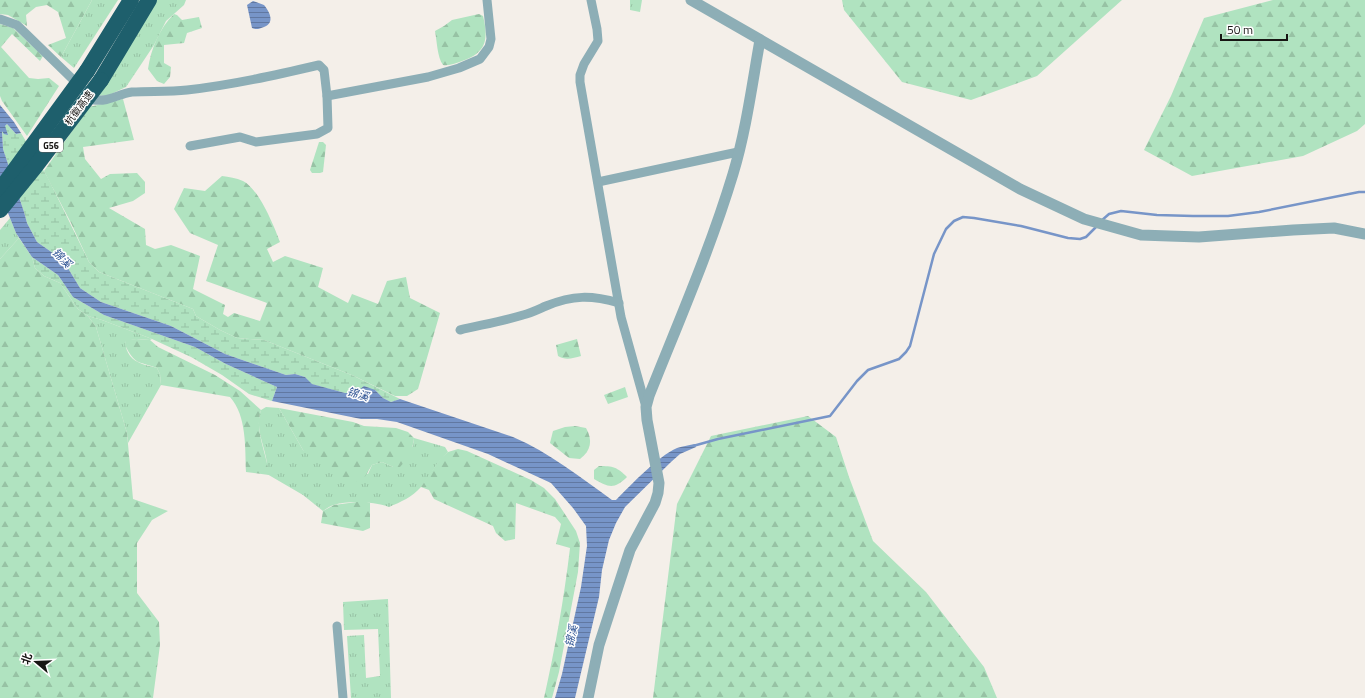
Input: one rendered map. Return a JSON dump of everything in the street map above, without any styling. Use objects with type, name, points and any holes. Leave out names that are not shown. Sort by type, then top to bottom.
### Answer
[{"type":"highway","name":"杭徽高速","points":[[0,190],[87,71],[131,0]]},
{"type":"highway","name":"杭徽高速","points":[[0,210],[35,167],[101,80],[150,0]]},
{"type":"street","points":[[327,96],[428,77],[460,68],[480,59],[489,47],[491,39],[487,0]]},
{"type":"street","points":[[588,698],[599,645],[630,550],[654,503],[658,493],[659,483],[647,420],[646,407],[618,303],[580,82],[580,75],[584,64],[598,41],[597,29],[590,0]]},
{"type":"street","points":[[691,0],[1020,189],[1067,212],[1141,235],[1199,237],[1334,228],[1365,234]]},
{"type":"street","points":[[0,19],[17,25],[94,100],[103,101],[124,93],[132,92],[186,90],[215,86],[267,77],[319,65],[324,70],[327,96],[328,128],[317,134],[256,142],[240,137],[190,146]]},
{"type":"street","points":[[646,407],[704,258],[733,174],[760,40]]},
{"type":"street","points":[[598,182],[738,152]]},
{"type":"street","points":[[460,330],[524,315],[548,305],[570,299],[589,296],[618,303]]},
{"type":"street","points":[[338,626],[344,698]]},
{"type":"green space","points":[[0,0],[92,0],[61,57],[48,45],[66,38],[58,12],[47,5],[36,7],[26,15],[27,26],[8,15],[0,14]]},
{"type":"green space","points":[[92,0],[118,0],[74,68],[61,57]]},
{"type":"green space","points":[[157,0],[186,0],[184,5],[166,21],[154,45],[126,87],[109,95],[98,96]]},
{"type":"green space","points":[[630,0],[642,0],[640,12],[630,10]]},
{"type":"green space","points":[[842,0],[1122,0],[1037,76],[971,100],[902,82],[844,10]]},
{"type":"green space","points":[[1273,0],[1365,0],[1365,124],[1357,131],[1303,156],[1192,176],[1144,150],[1171,96],[1204,18]]},
{"type":"green space","points":[[174,14],[182,20],[199,17],[202,28],[187,33],[184,43],[164,45],[164,63],[171,67],[170,77],[164,84],[157,81],[148,69],[156,40],[164,26]]},
{"type":"green space","points":[[479,14],[483,16],[486,32],[484,44],[481,50],[470,58],[453,64],[443,65],[438,53],[435,31],[452,20]]},
{"type":"green space","points":[[0,24],[13,28],[43,56],[40,61],[12,34],[1,47],[29,78],[49,78],[59,86],[27,136],[0,96]]},
{"type":"green space","points":[[123,99],[134,140],[83,147],[85,159],[101,179],[110,174],[137,173],[145,182],[145,193],[133,201],[109,208],[145,229],[146,245],[155,249],[171,245],[200,256],[193,289],[225,305],[223,314],[228,317],[234,313],[260,321],[267,303],[206,281],[218,245],[190,233],[174,209],[184,188],[205,191],[222,176],[243,181],[249,185],[260,200],[270,218],[280,242],[267,249],[273,262],[285,256],[323,268],[318,287],[348,303],[352,294],[378,304],[387,281],[406,277],[410,298],[440,313],[418,389],[407,396],[395,396],[354,376],[264,340],[237,338],[196,316],[193,309],[99,272],[89,262],[44,171],[89,107]]},
{"type":"green space","points":[[7,124],[16,134],[21,133],[48,178],[89,262],[99,272],[193,309],[196,316],[237,338],[264,340],[354,376],[400,399],[391,402],[383,398],[375,390],[345,393],[311,384],[305,377],[295,374],[286,375],[225,354],[171,326],[101,302],[80,288],[63,260],[37,242],[27,223],[3,149],[2,129]]},
{"type":"green space","points":[[319,142],[323,142],[326,145],[323,172],[312,173],[310,170]]},
{"type":"green space","points":[[10,218],[19,238],[0,259],[0,230]]},
{"type":"green space","points":[[19,238],[32,257],[35,268],[44,276],[60,283],[78,309],[88,316],[96,327],[127,433],[133,499],[168,511],[152,520],[137,543],[137,593],[159,622],[160,645],[153,698],[0,698],[0,259]]},
{"type":"green space","points":[[32,257],[58,275],[73,297],[104,315],[195,347],[226,364],[277,387],[272,401],[249,394],[222,375],[191,357],[152,339],[88,316],[78,309],[60,283],[44,276],[35,268]]},
{"type":"green space","points":[[88,316],[152,339],[136,339],[126,341],[127,350],[135,361],[157,368],[160,374],[161,385],[128,443],[127,433],[96,327]]},
{"type":"green space","points":[[577,339],[581,356],[567,359],[558,356],[556,345]]},
{"type":"green space","points":[[126,340],[150,340],[158,347],[215,375],[240,391],[261,410],[259,426],[269,475],[246,472],[244,433],[240,413],[230,397],[161,385],[160,374],[157,368],[141,363],[128,351],[125,345]]},
{"type":"green space","points":[[625,387],[628,397],[608,404],[604,395]]},
{"type":"green space","points":[[266,407],[279,408],[303,450],[368,474],[372,465],[382,462],[393,467],[413,446],[414,438],[445,447],[448,452],[440,460],[418,491],[398,503],[389,507],[369,503],[347,502],[333,505],[323,511],[303,495],[267,474],[266,458],[259,426],[261,410]]},
{"type":"green space","points":[[279,408],[353,422],[364,426],[396,428],[408,432],[414,438],[413,446],[408,457],[400,467],[393,467],[382,462],[372,465],[363,480],[352,482],[339,477],[303,450]]},
{"type":"green space","points":[[808,416],[836,437],[873,541],[926,592],[984,667],[997,698],[653,698],[677,504],[711,436]]},
{"type":"green space","points":[[575,426],[586,428],[590,437],[589,449],[580,459],[569,458],[550,443],[553,431],[565,427]]},
{"type":"green space","points":[[458,449],[467,451],[531,480],[544,488],[555,499],[576,531],[580,543],[578,572],[559,672],[552,698],[544,698],[559,624],[570,548],[556,544],[561,524],[555,517],[516,503],[515,539],[505,541],[496,533],[493,526],[434,499],[429,490],[421,487],[441,458],[448,452]]},
{"type":"green space","points":[[599,466],[614,468],[627,477],[615,485],[611,486],[603,484],[594,479],[594,470]]},
{"type":"green space","points":[[364,501],[370,503],[370,528],[363,531],[321,523],[323,511],[334,505]]},
{"type":"green space","points":[[388,599],[391,698],[351,698],[347,636],[364,635],[366,678],[380,676],[378,629],[344,630],[343,602]]},
{"type":"water","points":[[253,1],[264,5],[270,17],[269,23],[262,28],[252,28],[247,5]]},
{"type":"water","name":"锦溪","points":[[0,105],[21,133],[16,134],[7,124],[5,126],[8,135],[4,134],[2,131],[3,149],[27,223],[37,242],[63,260],[80,288],[101,302],[171,326],[225,354],[286,375],[295,374],[305,377],[312,384],[345,393],[355,393],[364,386],[375,390],[383,398],[391,402],[400,399],[513,437],[540,450],[612,500],[616,500],[645,471],[662,457],[677,448],[695,444],[696,447],[680,454],[625,507],[616,523],[609,540],[602,570],[599,597],[575,698],[555,698],[562,674],[581,587],[587,546],[586,526],[573,508],[551,483],[488,454],[397,422],[377,419],[361,419],[272,401],[277,387],[226,364],[195,347],[104,315],[73,297],[58,275],[32,257],[16,233],[0,193]]},
{"type":"waterway","points":[[1101,221],[1109,214],[1121,211],[1157,215],[1228,216],[1259,212],[1365,192]]},
{"type":"waterway","points":[[693,446],[718,439],[830,416],[857,381],[868,370],[899,359],[910,346],[934,254],[946,229],[954,221],[963,217],[974,218],[1021,226],[1068,238],[1080,239],[1086,237],[1097,226]]}]
